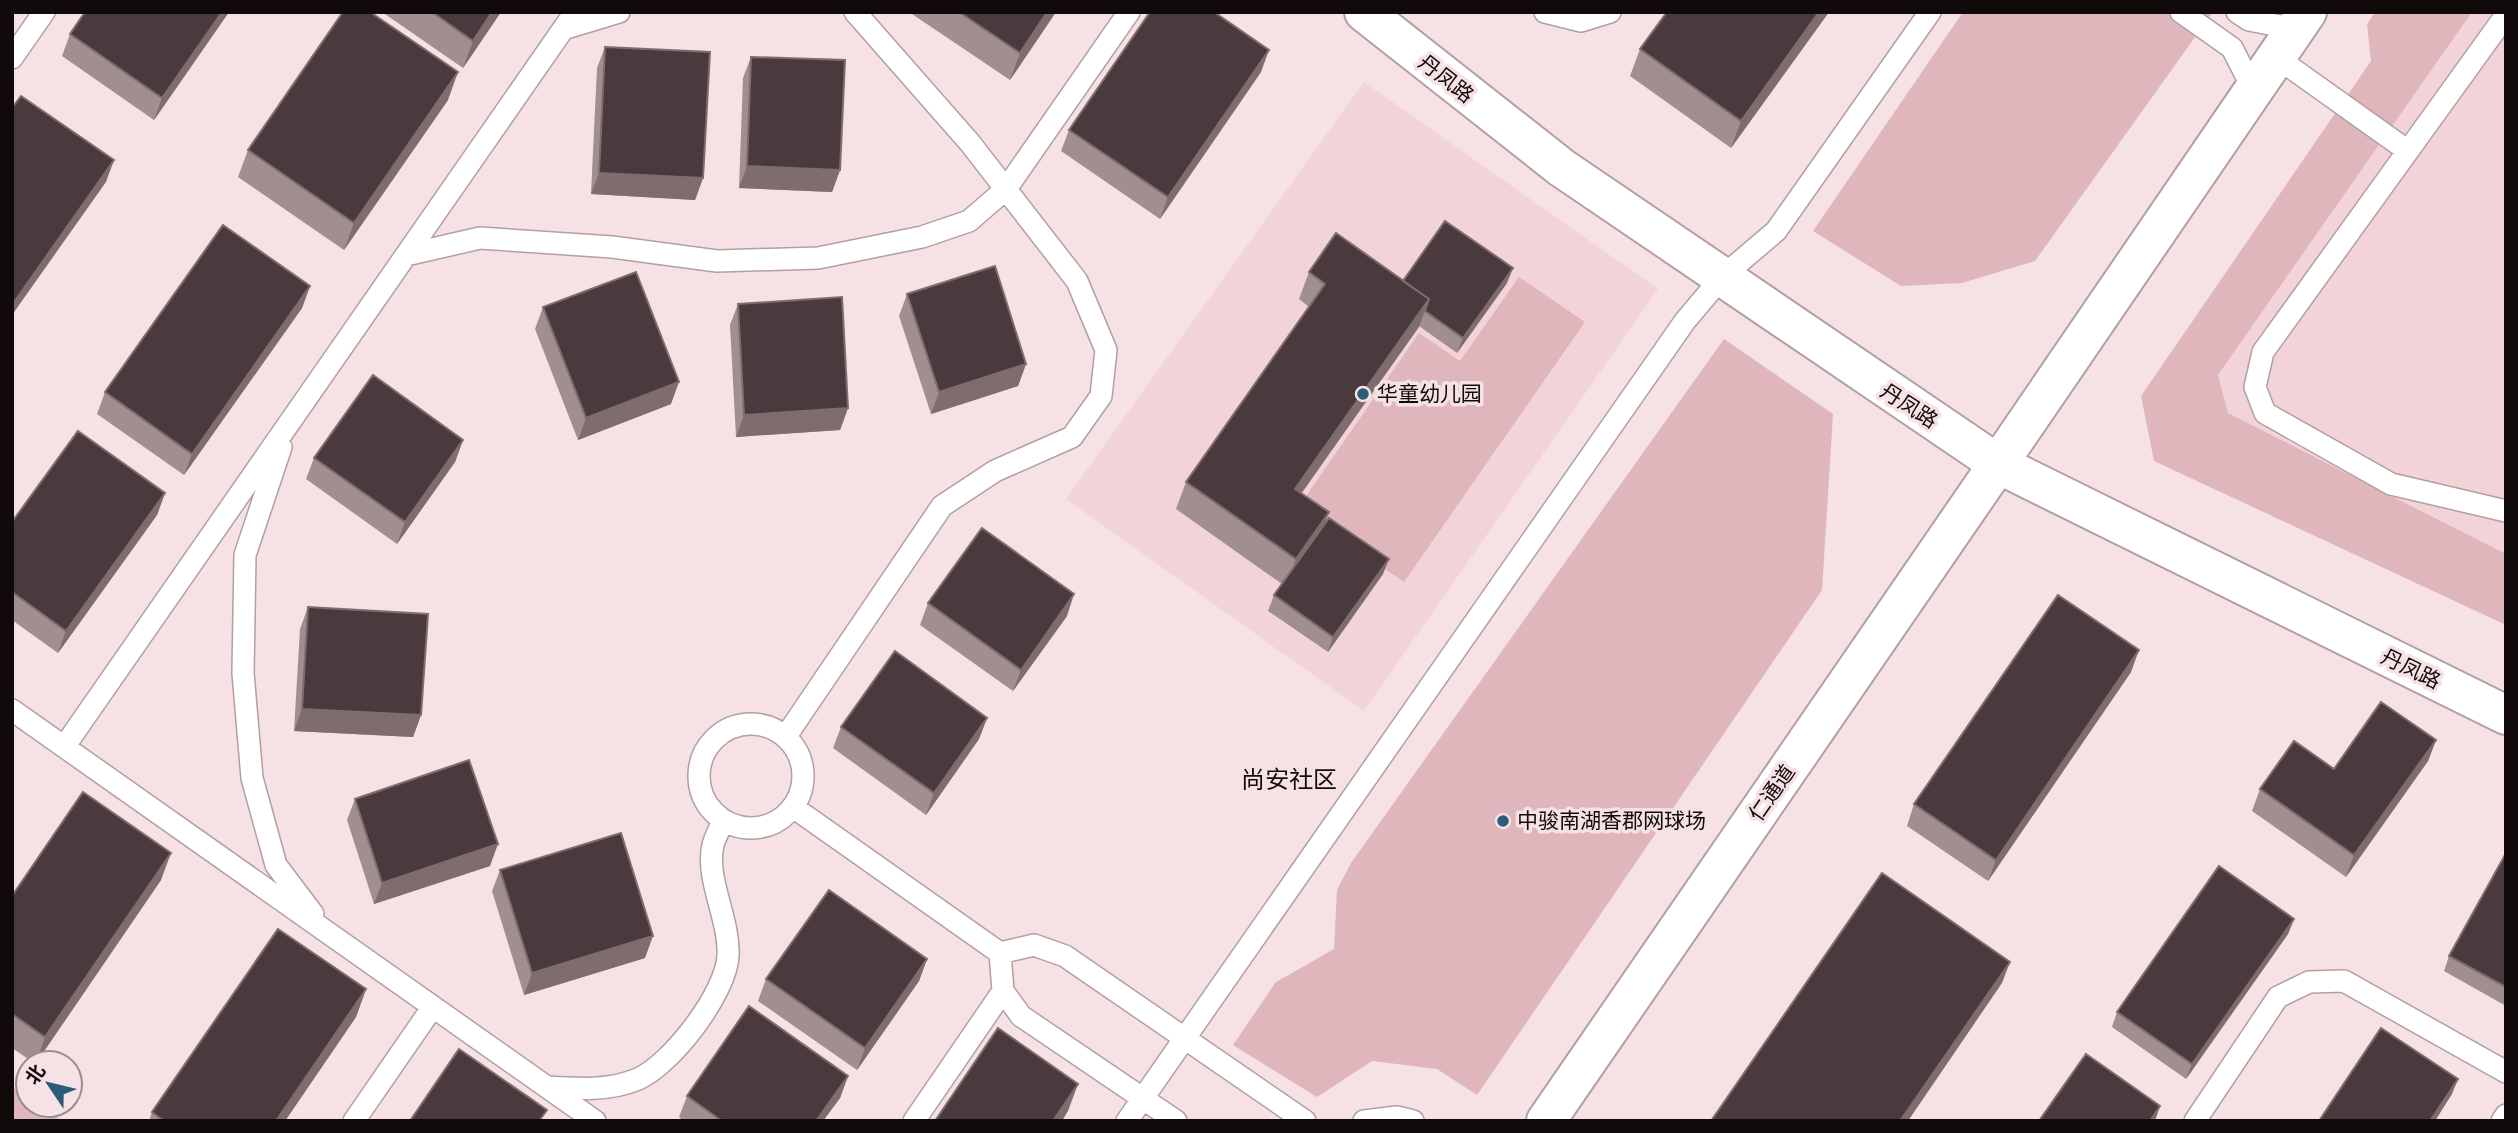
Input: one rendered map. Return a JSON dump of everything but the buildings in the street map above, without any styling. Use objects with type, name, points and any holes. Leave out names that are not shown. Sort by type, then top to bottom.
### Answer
[{"type":"main road","name":"丹凤路","points":[[1364,12],[1562,168],[1723,276],[1874,383],[1998,464],[2506,715]]},
{"type":"main road","name":"仁通道","points":[[1546,1121],[2293,33]]},
{"type":"lane","points":[[12,58],[44,12]]},
{"type":"lane","points":[[64,747],[569,21],[619,12]]},
{"type":"lane","points":[[786,736],[942,506],[995,471],[1072,437],[1101,396],[1106,350],[1077,281],[1006,189],[855,12]]},
{"type":"lane","points":[[406,255],[480,238],[612,247],[717,261],[818,258],[922,237],[970,221],[1006,189],[1129,12]]},
{"type":"lane","points":[[1545,12],[1581,21],[1610,12]]},
{"type":"lane","points":[[1127,1121],[1685,321],[1723,276],[1776,231],[1930,12]]},
{"type":"lane","points":[[2181,12],[2232,48],[2253,90]]},
{"type":"lane","points":[[2237,12],[2249,20],[2293,33],[2408,151]]},
{"type":"lane","points":[[2506,15],[2263,352],[2255,387],[2265,413],[2391,484],[2506,511]]},
{"type":"lane","points":[[289,424],[245,555],[243,673],[252,778],[276,865],[325,930]]},
{"type":"lane","points":[[12,710],[594,1121]]},
{"type":"lane","points":[[754,723],[771,727],[786,736],[797,749],[803,765],[803,783],[793,807],[774,823],[757,828],[740,827],[723,821],[710,809],[702,794],[699,777],[709,744],[722,732],[737,725],[754,723]]},
{"type":"lane","points":[[793,807],[1000,953],[1034,945],[1065,957],[1305,1121]]},
{"type":"lane","points":[[546,1087],[590,1090],[640,1079],[677,1048],[712,1004],[728,958],[723,911],[712,878],[712,846],[723,821]]},
{"type":"lane","points":[[1000,953],[1003,991],[1021,1016],[1176,1121]]},
{"type":"lane","points":[[2194,1121],[2278,997],[2309,982],[2344,981],[2506,1072]]},
{"type":"lane","points":[[914,1121],[1003,991]]},
{"type":"lane","points":[[354,1121],[432,1008]]},
{"type":"lane","points":[[2501,1121],[2506,1115]]},
{"type":"lane","points":[[1364,1121],[1398,1117],[1413,1121]]},
{"type":"shaded area","points":[[1963,12],[2213,12],[2035,261],[1962,283],[1901,286],[1813,231]]},
{"type":"shaded area","points":[[2375,12],[2472,12],[2218,375],[2228,413],[2506,554],[2506,625],[2154,461],[2141,396],[2371,61],[2367,24]]},
{"type":"shaded area","points":[[2472,12],[2506,12],[2506,554],[2228,413],[2218,375]]},
{"type":"shaded area","name":"华童幼儿园","points":[[1364,82],[1658,289],[1364,711],[1066,499]]},
{"type":"shaded area","points":[[1519,277],[1585,322],[1404,582],[1297,509],[1419,333],[1460,361]]},
{"type":"shaded area","points":[[1724,339],[1833,414],[1822,590],[1477,1095],[1437,1069],[1372,1061],[1317,1097],[1233,1045],[1276,982],[1334,949],[1337,890],[1351,863]]},
{"type":"shaded area","points":[[12,1087],[14,1119],[62,1121],[12,1121]]},
{"type":"place","name":"华童幼儿园","points":[[1363,394]]},
{"type":"place","name":"中骏南湖香郡网球场","points":[[1503,821]]},
{"type":"district","name":"尚安社区","points":[[1289,780]]}]
